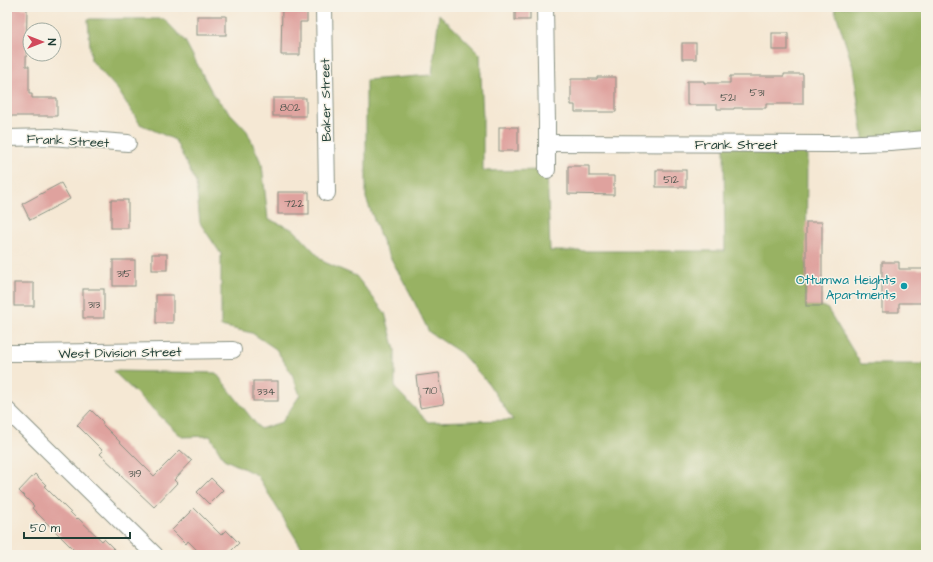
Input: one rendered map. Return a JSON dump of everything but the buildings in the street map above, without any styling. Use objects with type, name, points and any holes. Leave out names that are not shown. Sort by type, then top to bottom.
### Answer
[{"type":"street","name":"Baker Street","points":[[324,7],[327,193]]},
{"type":"street","points":[[545,7],[547,123],[546,170]]},
{"type":"street","name":"Frank Street","points":[[7,138],[50,137],[128,143]]},
{"type":"street","name":"Frank Street","points":[[547,143],[833,144],[926,139]]},
{"type":"street","name":"West Division Street","points":[[7,353],[233,350]]},
{"type":"street","points":[[7,410],[155,555]]},
{"type":"green space","points":[[834,7],[926,7],[926,139],[864,143],[853,67]]},
{"type":"green space","points":[[439,14],[480,54],[483,118],[483,171],[547,170],[550,251],[725,251],[724,144],[807,144],[806,306],[822,306],[827,308],[861,364],[926,364],[926,555],[306,555],[257,475],[224,459],[210,436],[182,437],[113,371],[216,373],[260,429],[282,422],[300,395],[292,374],[276,349],[252,333],[221,326],[221,254],[200,223],[196,183],[175,140],[140,124],[118,90],[91,60],[88,19],[164,19],[185,41],[214,96],[247,131],[262,165],[268,219],[294,230],[324,262],[356,276],[385,313],[395,350],[395,388],[428,422],[513,420],[488,383],[461,353],[429,332],[410,293],[384,246],[366,198],[366,80],[432,75]]},
{"type":"place","name":"Ottumwa Heights Apartments","points":[[904,286]]}]
